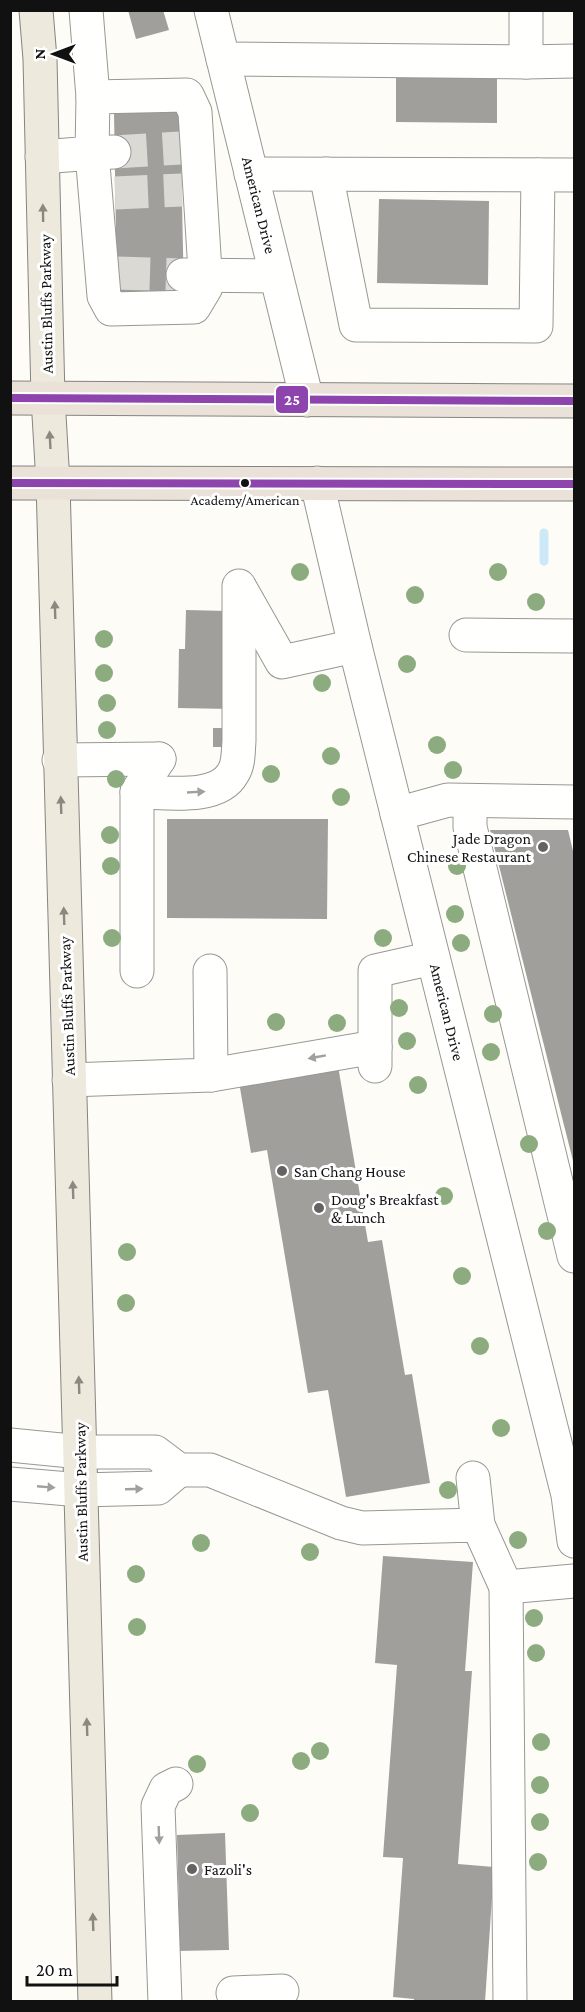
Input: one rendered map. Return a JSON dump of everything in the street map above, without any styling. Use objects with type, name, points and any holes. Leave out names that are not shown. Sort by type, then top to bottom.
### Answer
[{"type":"highway","points":[[10,399],[574,401]]},
{"type":"highway","points":[[10,483],[574,484]]},
{"type":"main road","name":"Austin Bluffs Parkway","points":[[36,10],[40,59],[48,398],[53,483],[95,2001]]},
{"type":"street","points":[[86,10],[93,98],[103,153],[109,274],[104,296],[111,309],[194,307],[206,287],[194,276],[189,148],[195,112],[187,95],[93,98]]},
{"type":"street","name":"American Drive","points":[[211,10],[307,400]]},
{"type":"street","points":[[526,10],[526,62]]},
{"type":"street","points":[[223,59],[574,61]]},
{"type":"street","points":[[195,112],[236,113]]},
{"type":"street","points":[[42,158],[103,153]]},
{"type":"street","points":[[251,174],[574,175]]},
{"type":"street","points":[[326,174],[356,325],[524,326],[536,326],[538,175]]},
{"type":"street","points":[[194,276],[276,276]]},
{"type":"street","name":"American Drive","points":[[317,483],[355,646],[568,1495],[574,1542]]},
{"type":"street","points":[[137,792],[204,792],[222,786],[234,773],[239,741],[239,586],[282,662],[355,646]]},
{"type":"street","points":[[466,635],[574,636]]},
{"type":"street","points":[[59,760],[159,759],[137,792],[137,971]]},
{"type":"street","points":[[397,814],[448,800],[574,802]]},
{"type":"street","points":[[470,801],[470,827],[574,1256]]},
{"type":"street","points":[[69,1080],[211,1075],[375,1056],[375,971],[433,958]]},
{"type":"street","points":[[210,971],[211,1075]]},
{"type":"street","points":[[10,1445],[81,1452],[154,1452],[179,1470],[210,1470],[341,1523],[362,1528],[478,1525]]},
{"type":"street","points":[[10,1484],[81,1490],[158,1488],[179,1470]]},
{"type":"street","points":[[473,1478],[478,1525],[506,1587],[510,2001]]},
{"type":"street","points":[[506,1587],[574,1581]]},
{"type":"street","points":[[165,2001],[158,1806],[166,1790],[176,1784]]},
{"type":"street","points":[[233,1993],[282,1991]]},
{"type":"building","points":[[128,10],[163,10],[169,30],[136,39]]},
{"type":"building","points":[[396,76],[497,77],[497,123],[396,122]]},
{"type":"building","points":[[180,111],[184,296],[117,297],[114,112]]},
{"type":"building","points":[[379,199],[489,201],[488,285],[377,283]]},
{"type":"building","points":[[186,610],[228,611],[231,709],[178,708],[179,649],[185,649]]},
{"type":"building","points":[[213,728],[230,728],[230,747],[213,747]]},
{"type":"building","points":[[167,819],[328,819],[327,919],[167,918]]},
{"type":"building","points":[[490,830],[568,830],[574,855],[574,1165]]},
{"type":"building","points":[[337,1060],[368,1242],[382,1240],[405,1375],[412,1374],[430,1483],[346,1497],[328,1390],[308,1393],[267,1150],[251,1153],[238,1076]]},
{"type":"building","points":[[383,1556],[473,1562],[465,1671],[472,1671],[458,1864],[494,1867],[485,2002],[414,2002],[414,1999],[393,1997],[403,1858],[383,1857],[397,1665],[375,1663]]},
{"type":"building","points":[[225,1833],[229,1950],[177,1951],[171,1909],[179,1909],[177,1835]]},
{"type":"waterway","points":[[544,533],[544,561]]},
{"type":"tunnel","points":[[114,152],[181,148]]},
{"type":"tunnel","points":[[115,193],[182,190]]},
{"type":"tunnel","points":[[117,273],[183,275]]},
{"type":"transit line","name":"25","points":[[10,398],[574,401]]},
{"type":"transit line","name":"25","points":[[10,483],[574,484]]},
{"type":"place","name":"Academy/American","points":[[245,483]]},
{"type":"place","name":"Jade Dragon Chinese Restaurant","points":[[543,847]]},
{"type":"place","name":"San Chang House","points":[[282,1171]]},
{"type":"place","name":"Doug's Breakfast & Lunch","points":[[319,1208]]},
{"type":"place","name":"Fazoli's","points":[[192,1869]]}]
